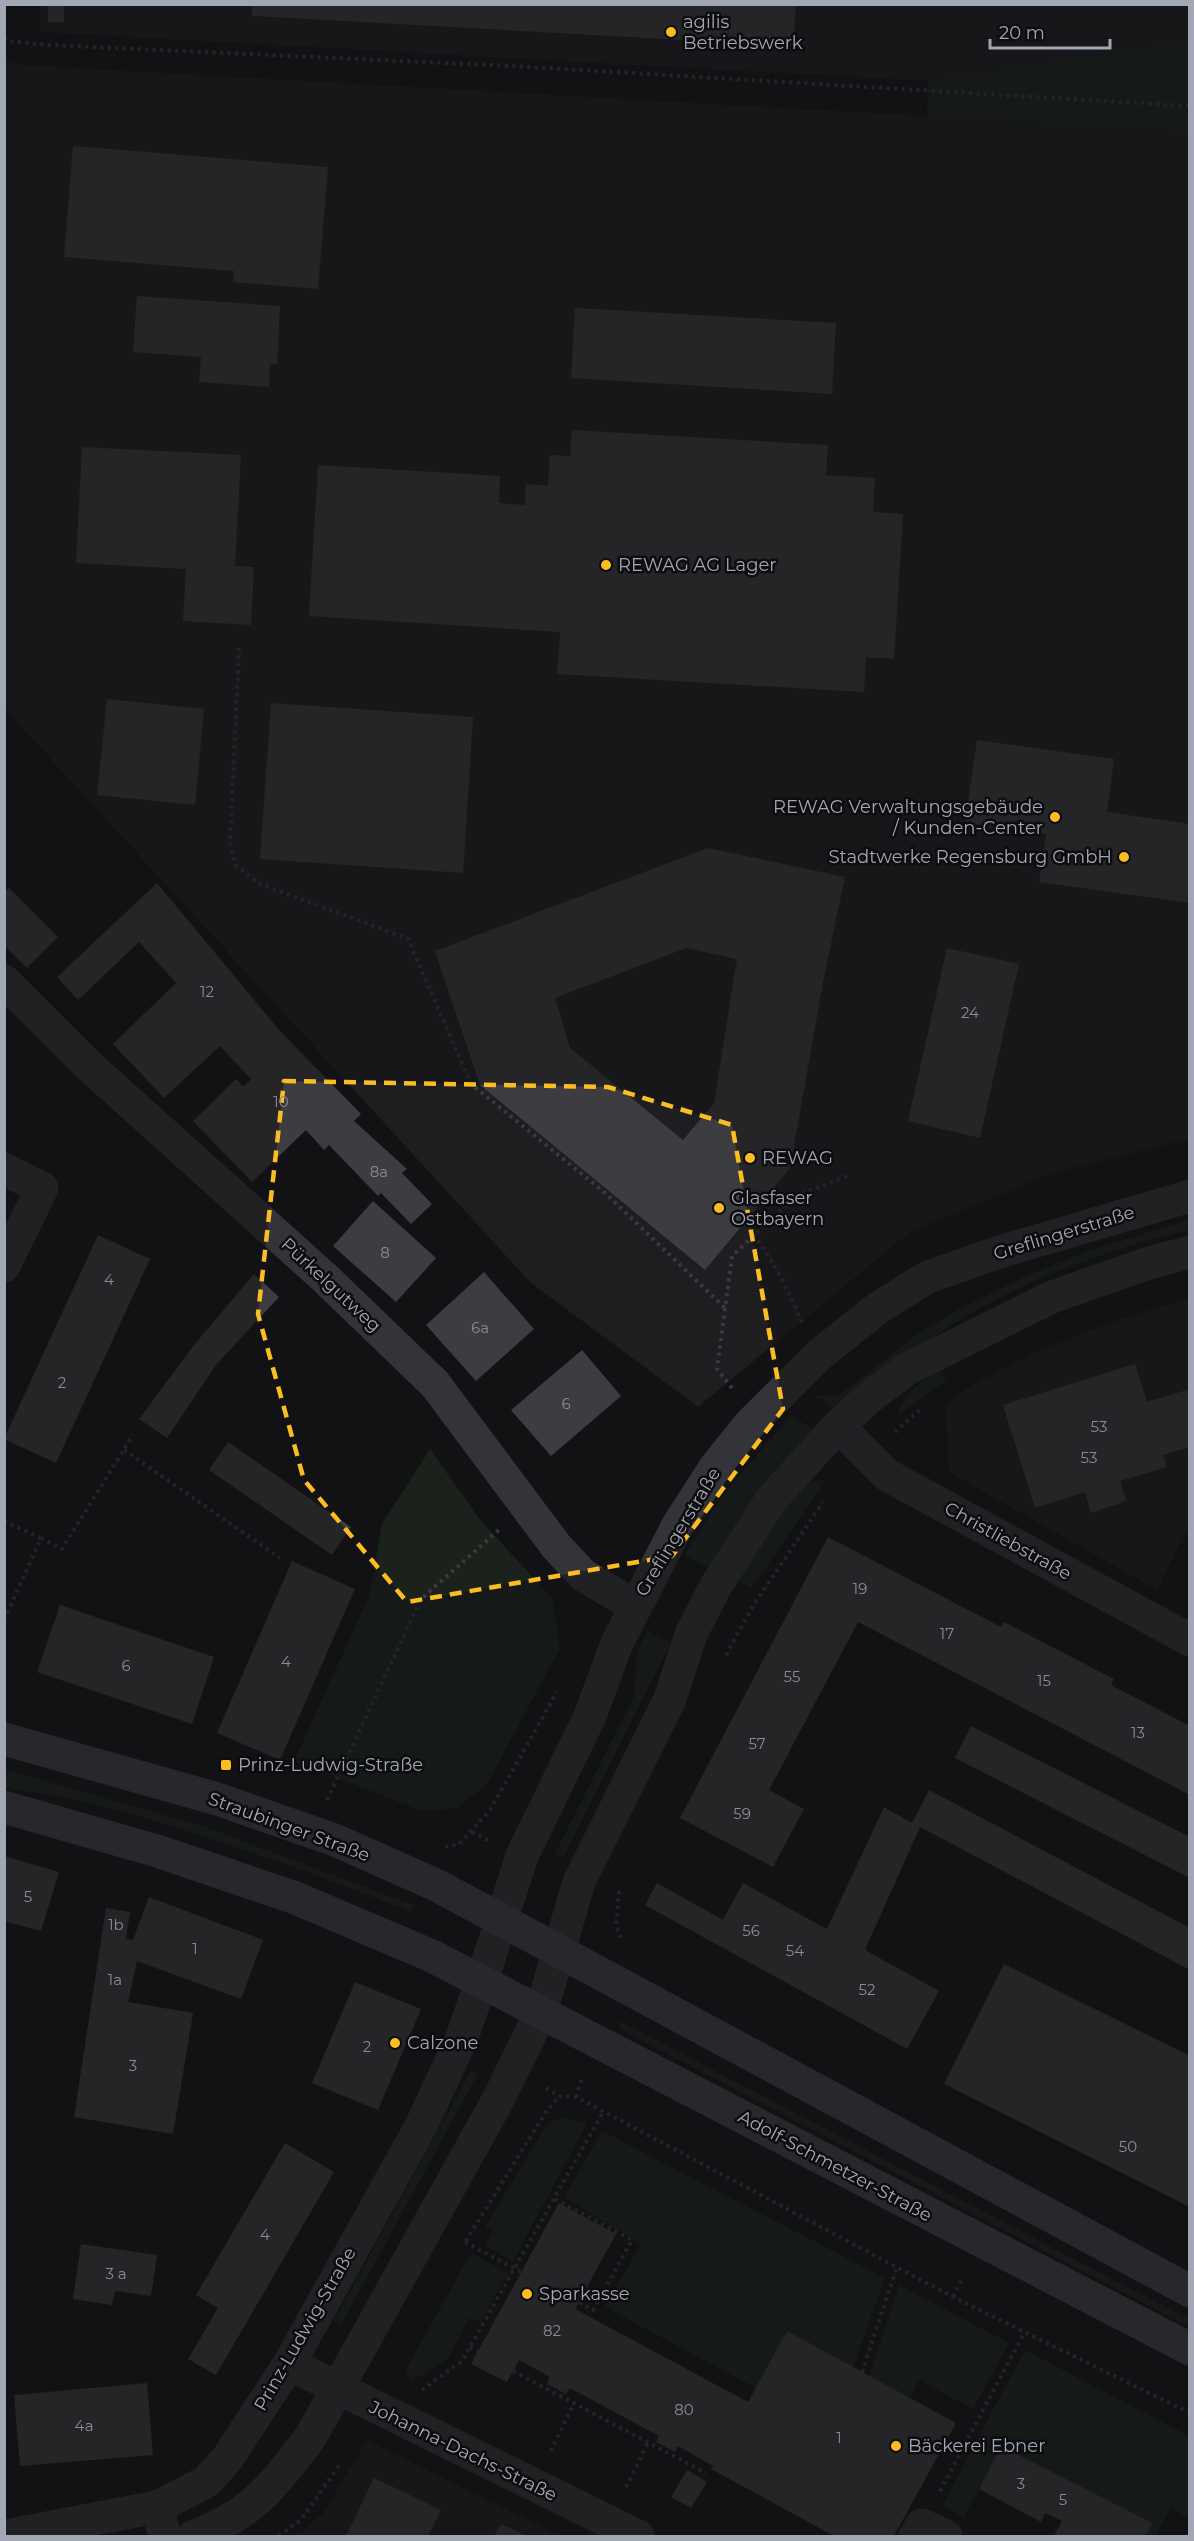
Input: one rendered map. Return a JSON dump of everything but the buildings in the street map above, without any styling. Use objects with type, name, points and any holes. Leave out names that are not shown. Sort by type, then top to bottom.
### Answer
[{"type":"main road","name":"Straubinger Straße","points":[[4,1738],[214,1798],[312,1832],[436,1885],[559,1951]]},
{"type":"main road","points":[[4,1807],[157,1851],[293,1897],[432,1956],[482,1980]]},
{"type":"main road","points":[[559,1951],[1190,2291]]},
{"type":"main road","name":"Adolf-Schmetzer-Straße","points":[[482,1980],[541,2013],[1190,2349]]},
{"type":"street","name":"Pürkelgutweg","points":[[4,981],[87,1064],[326,1279],[435,1384],[556,1546],[583,1575],[635,1606]]},
{"type":"street","points":[[4,1169],[42,1188],[4,1266]]},
{"type":"street","name":"Greflingerstraße","points":[[482,1980],[522,1856],[590,1716],[616,1643],[678,1525],[716,1466],[765,1408],[819,1355],[878,1308],[926,1278],[996,1253],[1190,1196]]},
{"type":"street","points":[[194,2536],[215,2529],[247,2511],[276,2482],[310,2438],[514,2069],[541,2013],[579,1882],[670,1699],[691,1634],[717,1584],[772,1499],[838,1426],[871,1396],[908,1369],[1052,1298],[1149,1263],[1190,1252]]},
{"type":"street","name":"Christliebstraße","points":[[838,1426],[887,1475],[1190,1640]]},
{"type":"street","name":"Prinz-Ludwig-Straße","points":[[5,2536],[161,2522],[206,2482],[227,2459],[289,2364],[421,2126],[461,2040],[482,1980]]},
{"type":"street","name":"Johanna-Dachs-Straße","points":[[289,2364],[638,2536]]},
{"type":"path","points":[[4,38],[8,41],[48,45],[524,67],[1190,106]]},
{"type":"path","points":[[239,648],[230,845],[236,865],[258,883],[408,939],[471,1084],[604,1192],[725,1308]]},
{"type":"path","points":[[737,1393],[717,1369],[732,1256],[796,1196],[847,1176]]},
{"type":"path","points":[[744,1222],[755,1235],[789,1292],[819,1355]]},
{"type":"path","points":[[870,1456],[932,1400]]},
{"type":"path","points":[[4,1521],[62,1549],[133,1435]]},
{"type":"path","points":[[124,1450],[280,1558]]},
{"type":"path","points":[[723,1663],[759,1597],[828,1496]]},
{"type":"path","points":[[312,1832],[421,1599],[526,1505]]},
{"type":"path","points":[[4,1620],[41,1538]]},
{"type":"path","points":[[616,1902],[621,1883]]},
{"type":"path","points":[[514,2069],[560,2096],[576,2097],[953,2297],[1190,2412]]},
{"type":"path","points":[[400,2420],[412,2396],[462,2361],[603,2112]]},
{"type":"path","points":[[555,2199],[632,2240],[593,2310],[579,2302]]},
{"type":"path","points":[[465,2242],[521,2272]]},
{"type":"path","points":[[862,2372],[897,2267]]},
{"type":"path","points":[[953,2297],[962,2278]]},
{"type":"path","points":[[928,2532],[1024,2333]]},
{"type":"path","points":[[470,2348],[478,2351]]},
{"type":"path","points":[[513,2371],[706,2473]]},
{"type":"path","points":[[550,2454],[574,2403]]},
{"type":"path","points":[[625,2488],[648,2442]]},
{"type":"highlighted area","points":[[284,1081],[608,1087],[732,1125],[783,1409],[672,1556],[407,1602],[304,1480],[258,1314]]},
{"type":"shaded area","points":[[40,4],[1190,5],[1189,41],[928,81],[40,32]]},
{"type":"shaded area","points":[[1189,41],[1189,131],[927,116],[928,81]]},
{"type":"shaded area","points":[[4,61],[22,65],[1189,131],[1189,1139],[1053,1173],[910,1232],[698,1407],[530,1282],[5,709]]},
{"type":"shaded area","points":[[1189,1220],[1189,1230],[1103,1255],[1014,1290],[987,1304],[930,1339],[838,1412],[812,1395],[838,1396],[919,1333],[961,1308],[1024,1277],[1087,1251]]},
{"type":"shaded area","points":[[1189,1298],[1189,1524],[1157,1590],[949,1472],[946,1405],[970,1386],[1040,1350],[1118,1320]]},
{"type":"shaded area","points":[[938,1371],[947,1380],[898,1415],[904,1400],[913,1388]]},
{"type":"shaded area","points":[[791,1416],[815,1430],[711,1569],[684,1555],[725,1492]]},
{"type":"shaded area","points":[[430,1449],[481,1521],[552,1598],[560,1648],[487,1784],[457,1808],[422,1811],[294,1761],[369,1596],[382,1524]]},
{"type":"shaded area","points":[[827,1479],[752,1588],[735,1580],[793,1492],[808,1482]]},
{"type":"shaded area","points":[[647,1631],[671,1642],[563,1858],[555,1854],[634,1697],[637,1652]]},
{"type":"shaded area","points":[[4,1769],[209,1828],[414,1905],[411,1912],[247,1851],[95,1804],[5,1789]]},
{"type":"shaded area","points":[[620,2021],[1189,2319],[1189,2327],[620,2029]]},
{"type":"shaded area","points":[[471,2070],[478,2074],[341,2325],[334,2321]]},
{"type":"shaded area","points":[[561,2117],[587,2123],[513,2261],[485,2246],[493,2231],[485,2227],[547,2124]]},
{"type":"shaded area","points":[[602,2131],[885,2278],[853,2368],[756,2388],[605,2307],[641,2244],[564,2197]]},
{"type":"shaded area","points":[[471,2253],[508,2273],[480,2322],[469,2318],[448,2358],[411,2382],[406,2369]]},
{"type":"shaded area","points":[[899,2285],[1009,2343],[973,2409],[919,2380],[910,2398],[869,2376]]},
{"type":"shaded area","points":[[1025,2350],[1189,2436],[1189,2518],[1171,2508],[1156,2536],[1145,2536],[1152,2522],[1001,2446],[964,2517],[942,2506]]},
{"type":"shaded area","points":[[367,2440],[560,2536],[299,2536],[324,2512]]},
{"type":"place","name":"agilis Betriebswerk","points":[[671,32]]},
{"type":"place","name":"REWAG AG Lager","points":[[606,565]]},
{"type":"place","name":"REWAG Verwaltungsgebäude / Kunden-Center","points":[[1055,817]]},
{"type":"place","name":"Stadtwerke Regensburg GmbH","points":[[1124,857]]},
{"type":"place","name":"REWAG","points":[[750,1158]]},
{"type":"place","name":"Glasfaser Ostbayern","points":[[719,1208]]},
{"type":"place","name":"Prinz-Ludwig-Straße","points":[[226,1765]]},
{"type":"place","name":"Calzone","points":[[395,2043]]},
{"type":"place","name":"Sparkasse","points":[[527,2294]]},
{"type":"place","name":"Bäckerei Ebner","points":[[896,2446]]}]
